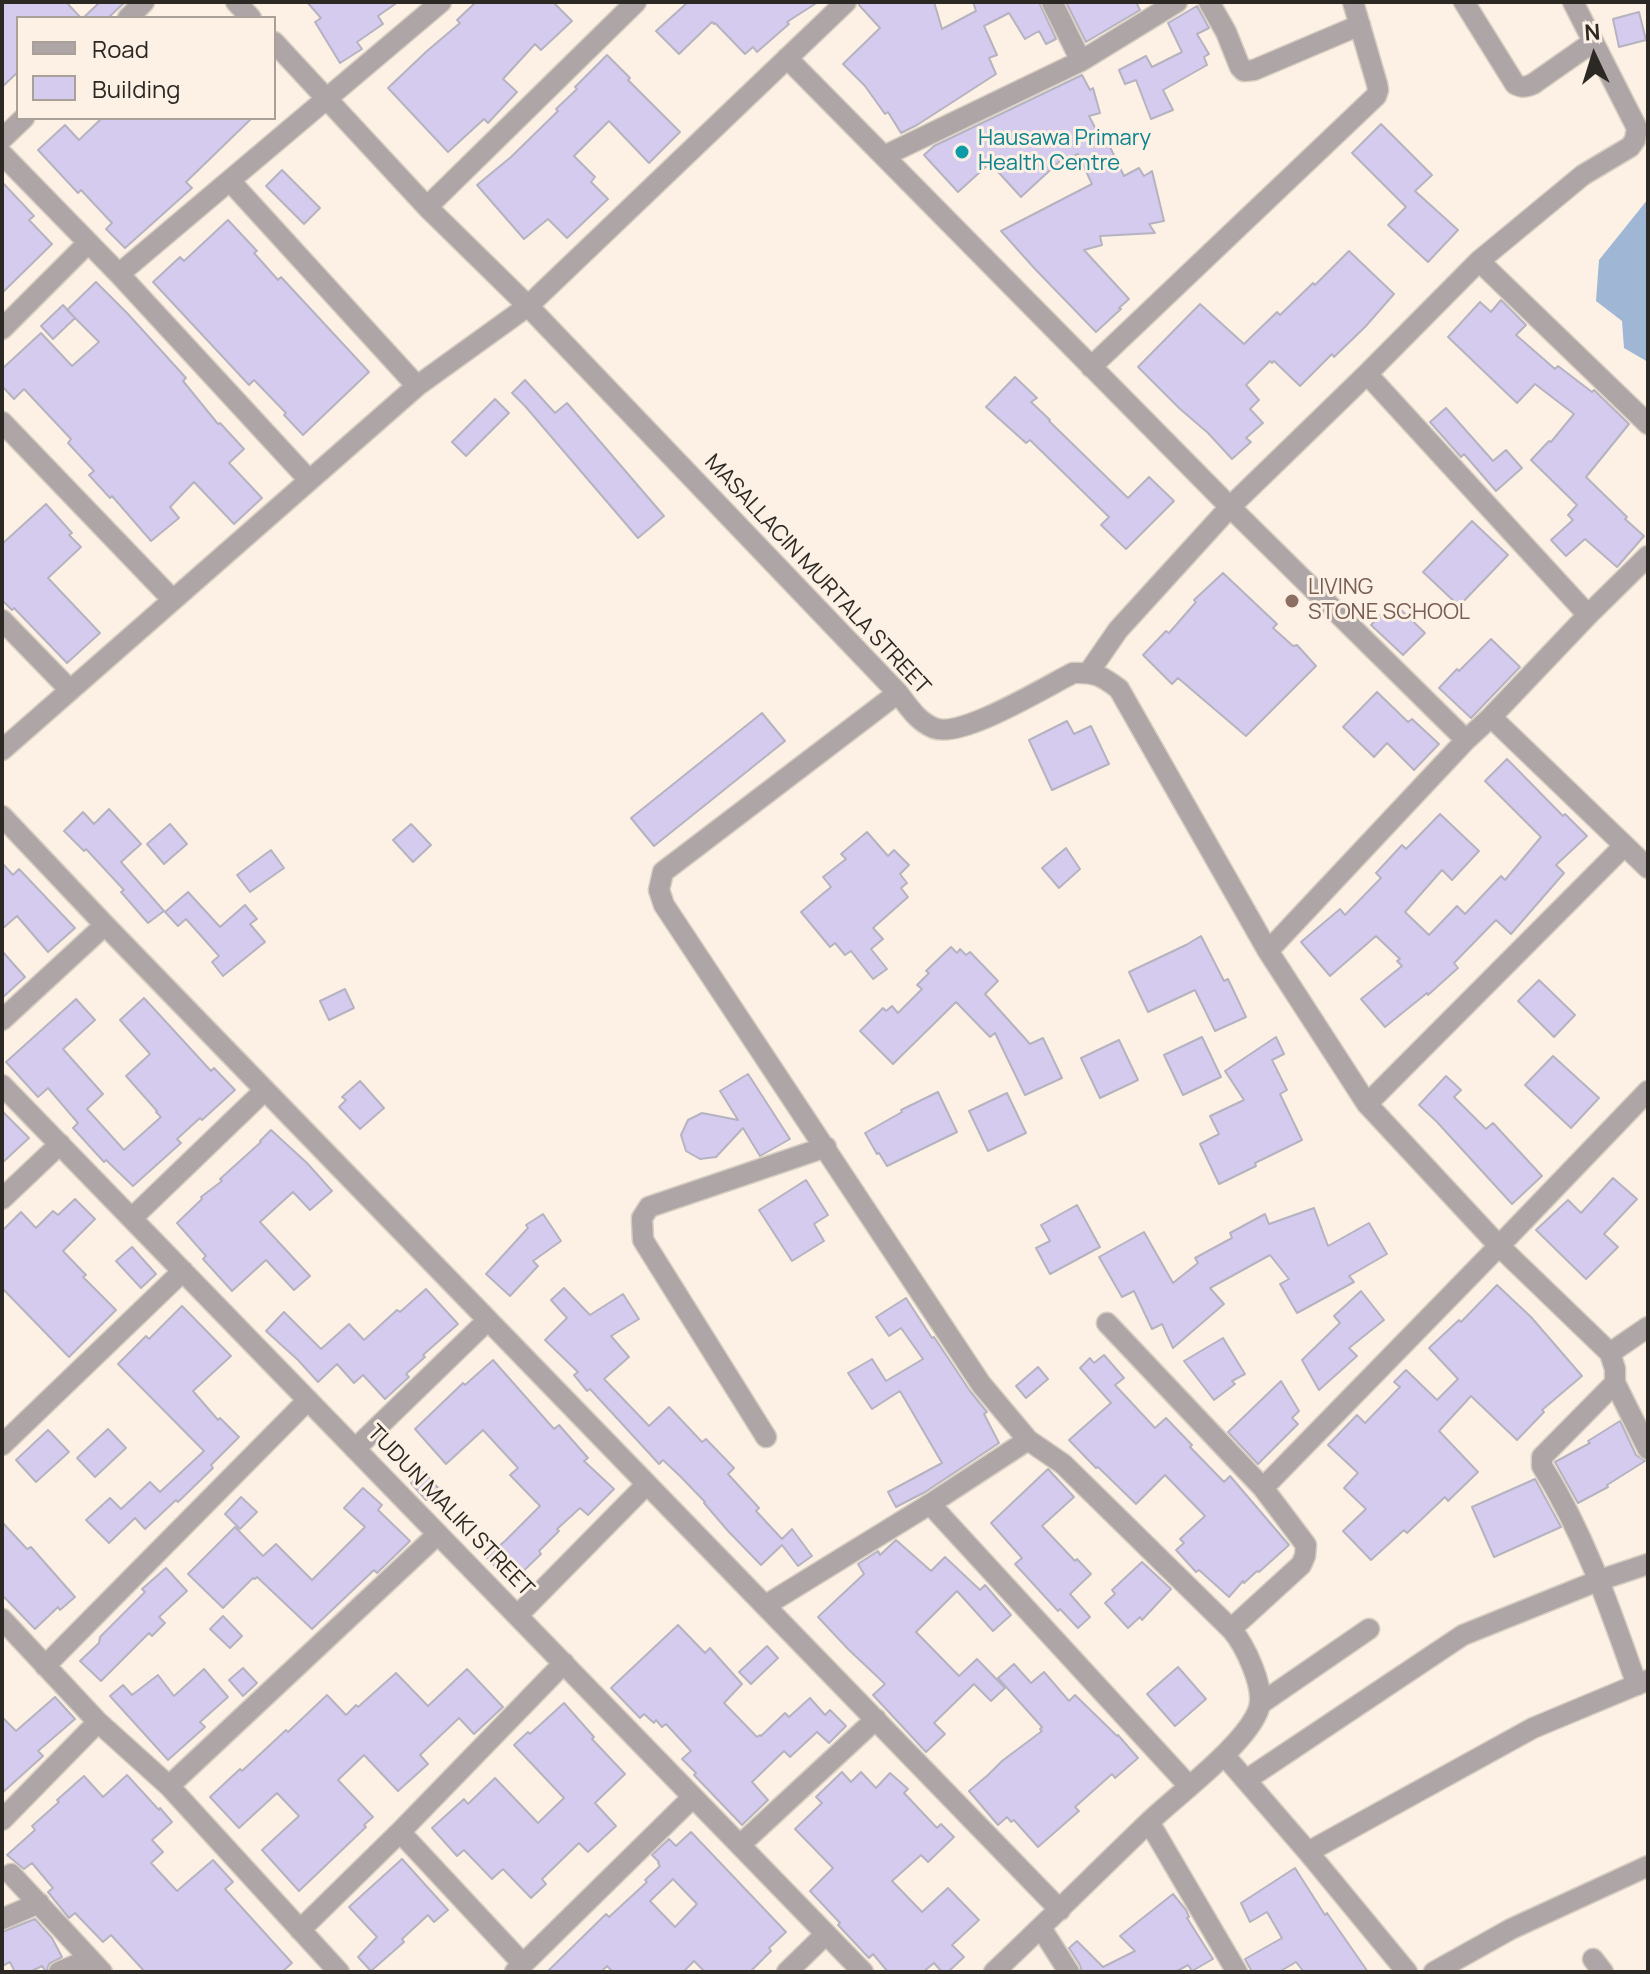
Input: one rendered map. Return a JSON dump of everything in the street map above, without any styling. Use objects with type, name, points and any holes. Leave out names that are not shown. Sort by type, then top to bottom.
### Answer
[{"type":"street","points":[[119,274],[441,2]]},
{"type":"street","points":[[427,207],[636,2]]},
{"type":"street","points":[[2,750],[417,386],[528,306],[846,2]]},
{"type":"street","points":[[1052,2],[1081,61]]},
{"type":"street","points":[[884,156],[1081,61],[1177,2]]},
{"type":"street","points":[[1209,2],[1244,71],[1254,70],[1360,25]]},
{"type":"street","points":[[1091,367],[1376,96],[1377,84],[1353,2]]},
{"type":"street","points":[[1464,2],[1515,84],[1520,87],[1533,84],[1593,42]]},
{"type":"street","points":[[1573,2],[1637,128],[1630,147],[1583,175],[1479,261],[1230,507],[1118,630],[1089,672],[1103,677],[1119,689],[1268,951],[1367,1104],[1499,1246],[1610,1353],[1615,1383],[1648,1449]]},
{"type":"street","name":"MASALLACIN MURTALA STREET","points":[[276,44],[427,207],[528,306],[898,693],[922,722],[937,730],[954,730],[974,724],[1073,673],[1089,672]]},
{"type":"street","points":[[787,58],[1230,507],[1466,740]]},
{"type":"street","points":[[2,139],[22,120]]},
{"type":"street","points":[[2,154],[119,274],[309,480]]},
{"type":"street","points":[[230,181],[417,386]]},
{"type":"street","points":[[2,329],[88,243]]},
{"type":"street","points":[[1479,261],[1648,424]]},
{"type":"street","points":[[1367,374],[1588,615]]},
{"type":"street","points":[[2,422],[173,600]]},
{"type":"street","points":[[1268,951],[1466,740],[1648,556]]},
{"type":"street","points":[[2,620],[70,690]]},
{"type":"street","points":[[898,693],[663,872],[659,890],[664,905],[981,1384],[1028,1440],[1063,1464],[1231,1629],[1250,1658],[1260,1704],[1254,1720],[1224,1755],[1149,1822],[994,1972]]},
{"type":"street","points":[[1491,717],[1648,868]]},
{"type":"street","points":[[2,816],[1060,1910]]},
{"type":"street","points":[[1367,1104],[1624,846]]},
{"type":"street","points":[[2,1020],[105,925]]},
{"type":"street","name":"TUDUN MALIKI STREET","points":[[2,1085],[863,1972]]},
{"type":"street","points":[[132,1218],[265,1090]]},
{"type":"street","points":[[1263,1488],[1648,1091]]},
{"type":"street","points":[[2,1199],[60,1144]]},
{"type":"street","points":[[766,1437],[643,1240],[642,1218],[649,1207],[826,1147]]},
{"type":"street","points":[[2,1445],[183,1271]]},
{"type":"street","points":[[355,1449],[488,1320]]},
{"type":"street","points":[[1107,1323],[1263,1488],[1306,1545],[1301,1565],[1231,1629]]},
{"type":"street","points":[[1610,1353],[1648,1327]]},
{"type":"street","points":[[1308,1852],[1533,1728],[1642,1683],[1575,1523],[1541,1461],[1615,1383]]},
{"type":"street","points":[[45,1666],[308,1400]]},
{"type":"street","points":[[766,1605],[1028,1440]]},
{"type":"street","points":[[518,1615],[647,1484]]},
{"type":"street","points":[[930,1504],[1189,1786]]},
{"type":"street","points":[[169,1786],[438,1534]]},
{"type":"street","points":[[1246,1780],[1463,1635],[1648,1564]]},
{"type":"street","points":[[2,1619],[98,1722],[169,1786],[300,1930],[329,1969]]},
{"type":"street","points":[[1260,1704],[1369,1629]]},
{"type":"street","points":[[300,1930],[564,1663]]},
{"type":"street","points":[[740,1845],[876,1719]]},
{"type":"street","points":[[2,1820],[98,1722]]},
{"type":"street","points":[[1224,1755],[1407,1972]]},
{"type":"street","points":[[400,1832],[519,1968],[693,1797]]},
{"type":"street","points":[[1149,1822],[1237,1972]]},
{"type":"street","points":[[1434,1972],[1511,1929],[1648,1866]]},
{"type":"street","points":[[11,1874],[96,1965]]},
{"type":"street","points":[[2,1919],[39,1903]]},
{"type":"street","points":[[1041,1928],[1069,1972]]},
{"type":"street","points":[[787,1972],[826,1934]]},
{"type":"street","points":[[59,1972],[96,1965]]},
{"type":"water","points":[[1648,199],[1648,362],[1624,348],[1622,321],[1596,301],[1599,260]]},
{"type":"building","points":[[2,2],[66,2],[79,16],[16,16],[16,74],[2,87]]},
{"type":"building","points":[[100,2],[125,2],[110,16],[85,16]]},
{"type":"building","points":[[307,2],[398,2],[378,16],[383,24],[357,42],[362,49],[340,63],[315,22],[321,18]]},
{"type":"building","points":[[476,2],[553,2],[572,21],[541,50],[535,44],[503,79],[517,92],[488,123],[484,119],[448,152],[388,88],[460,23],[457,20]]},
{"type":"building","points":[[688,2],[818,2],[787,22],[789,24],[757,52],[753,47],[745,54],[712,22],[679,54],[656,31]]},
{"type":"building","points":[[859,2],[934,2],[942,29],[976,11],[973,2],[1039,2],[1056,39],[1046,44],[1039,31],[1025,39],[1009,13],[984,26],[997,55],[989,58],[996,74],[901,133],[888,112],[885,114],[865,86],[843,64],[880,28]]},
{"type":"building","points":[[1066,2],[1136,2],[1140,10],[1086,42]]},
{"type":"building","points":[[1197,6],[1209,28],[1197,34],[1209,54],[1204,57],[1207,65],[1163,90],[1173,110],[1151,119],[1136,80],[1125,84],[1119,70],[1146,56],[1152,67],[1182,52],[1168,23]]},
{"type":"building","points":[[1639,12],[1646,40],[1619,47],[1613,19]]},
{"type":"building","points":[[607,55],[680,132],[649,163],[609,121],[574,156],[595,177],[591,182],[608,199],[567,238],[548,219],[524,239],[477,185],[558,111],[556,109],[577,89],[575,87]]},
{"type":"building","points":[[1082,75],[1090,90],[1093,88],[1100,113],[1089,116],[1105,147],[1109,145],[1124,176],[1139,168],[1144,176],[1152,171],[1164,221],[1149,224],[1155,233],[1100,236],[1102,245],[1084,250],[1129,299],[1096,332],[1001,231],[1092,184],[1078,154],[1060,161],[1021,197],[990,163],[958,192],[924,155],[934,146]]},
{"type":"building","points":[[100,120],[250,120],[186,182],[192,188],[125,248],[106,229],[112,223],[81,190],[78,193],[38,150],[65,125],[79,140]]},
{"type":"building","points":[[1381,124],[1432,175],[1415,191],[1458,230],[1428,262],[1388,225],[1406,207],[1352,153]]},
{"type":"building","points":[[282,170],[320,208],[304,224],[266,186]]},
{"type":"building","points":[[2,182],[34,216],[29,220],[52,244],[2,293]]},
{"type":"building","points":[[228,220],[257,251],[254,253],[278,280],[281,277],[369,372],[303,435],[254,380],[249,385],[153,282],[180,257],[184,261]]},
{"type":"building","points":[[1349,251],[1394,294],[1365,327],[1300,386],[1274,361],[1270,361],[1246,385],[1259,400],[1250,409],[1263,423],[1246,438],[1251,442],[1232,459],[1138,367],[1200,304],[1244,344],[1277,312],[1280,315],[1313,283],[1315,285]]},
{"type":"building","points":[[96,282],[186,378],[183,381],[218,424],[244,449],[229,463],[262,498],[234,524],[194,482],[170,507],[179,518],[151,541],[89,475],[94,471],[68,443],[71,439],[24,389],[14,399],[2,386],[2,369],[41,333],[72,366],[99,342],[67,310]]},
{"type":"building","points":[[1501,300],[1526,325],[1516,335],[1555,369],[1558,366],[1592,392],[1594,390],[1629,424],[1586,477],[1644,536],[1617,567],[1585,539],[1566,556],[1551,540],[1573,520],[1568,515],[1577,505],[1531,460],[1574,414],[1535,384],[1517,403],[1448,337],[1480,302],[1491,312]]},
{"type":"building","points":[[63,305],[75,318],[53,339],[41,326]]},
{"type":"building","points":[[1015,377],[1037,398],[1031,402],[1128,498],[1149,477],[1174,501],[1126,549],[1101,525],[1109,517],[1030,440],[1026,443],[986,407]]},
{"type":"building","points":[[525,380],[555,413],[567,403],[664,516],[638,538],[512,393]]},
{"type":"building","points":[[495,399],[509,413],[466,456],[452,442]]},
{"type":"building","points":[[1446,408],[1493,461],[1506,450],[1522,468],[1496,491],[1464,454],[1461,457],[1430,422]]},
{"type":"building","points":[[46,504],[81,547],[48,578],[100,633],[67,663],[14,608],[12,610],[2,600],[2,544]]},
{"type":"building","points":[[1472,521],[1508,555],[1459,606],[1423,572]]},
{"type":"building","points":[[1223,573],[1277,624],[1273,628],[1293,646],[1297,645],[1316,666],[1246,736],[1178,678],[1172,684],[1143,655],[1166,631],[1169,633],[1196,602],[1194,600]]},
{"type":"building","points":[[1393,602],[1425,633],[1403,655],[1371,625]]},
{"type":"building","points":[[1491,639],[1520,667],[1471,718],[1439,688]]},
{"type":"building","points":[[1377,692],[1408,722],[1412,719],[1439,744],[1414,770],[1387,743],[1374,757],[1343,727]]},
{"type":"building","points":[[762,713],[785,741],[654,846],[631,818]]},
{"type":"building","points":[[1067,721],[1074,734],[1091,726],[1109,764],[1052,790],[1029,740]]},
{"type":"building","points":[[1507,759],[1587,836],[1556,865],[1564,873],[1511,934],[1496,920],[1454,963],[1458,968],[1385,1027],[1361,999],[1402,966],[1397,961],[1400,959],[1376,936],[1330,976],[1301,942],[1340,909],[1345,915],[1381,878],[1376,873],[1402,845],[1406,849],[1440,814],[1479,851],[1452,880],[1442,870],[1405,912],[1429,935],[1457,906],[1465,914],[1501,876],[1505,880],[1541,837],[1485,781]]},
{"type":"building","points":[[109,809],[141,844],[121,862],[164,911],[148,923],[121,892],[124,890],[86,849],[84,851],[64,831],[83,812],[94,824]]},
{"type":"building","points":[[170,824],[187,844],[164,864],[147,844]]},
{"type":"building","points":[[411,824],[431,845],[413,862],[393,840]]},
{"type":"building","points":[[867,832],[888,856],[894,850],[909,865],[900,874],[907,883],[901,888],[908,897],[873,928],[883,939],[871,949],[887,969],[873,979],[851,951],[845,955],[835,943],[830,947],[801,912],[831,887],[823,877],[846,859],[841,854]]},
{"type":"building","points":[[1066,848],[1080,869],[1059,888],[1042,868]]},
{"type":"building","points":[[271,850],[284,868],[250,892],[237,875]]},
{"type":"building","points":[[2,863],[13,875],[19,869],[75,928],[48,952],[17,916],[2,929]]},
{"type":"building","points":[[188,892],[220,927],[245,905],[257,919],[250,924],[265,942],[223,976],[212,962],[219,956],[186,919],[178,926],[165,912]]},
{"type":"building","points":[[1201,936],[1224,981],[1228,979],[1246,1017],[1215,1031],[1195,990],[1148,1012],[1129,972]]},
{"type":"building","points":[[951,947],[957,953],[960,949],[966,955],[970,952],[998,981],[985,994],[1030,1044],[1043,1038],[1062,1078],[1025,1095],[995,1033],[990,1037],[956,1002],[893,1064],[860,1031],[883,1008],[886,1011],[892,1006],[898,1013],[922,989],[917,985],[929,973],[926,971]]},
{"type":"building","points":[[2,951],[25,977],[2,998]]},
{"type":"building","points":[[1539,980],[1575,1015],[1554,1037],[1518,1001]]},
{"type":"building","points":[[345,989],[354,1008],[329,1020],[320,1001]]},
{"type":"building","points":[[144,998],[211,1071],[214,1068],[235,1090],[177,1139],[181,1143],[133,1186],[106,1160],[104,1162],[73,1128],[78,1123],[48,1088],[38,1097],[6,1062],[76,999],[95,1020],[63,1049],[103,1094],[87,1109],[124,1150],[161,1117],[126,1076],[150,1054],[120,1020]]},
{"type":"building","points":[[1202,1037],[1221,1077],[1183,1095],[1164,1055]]},
{"type":"building","points":[[1276,1037],[1284,1054],[1272,1060],[1287,1090],[1280,1094],[1302,1140],[1219,1184],[1200,1144],[1219,1134],[1210,1116],[1244,1100],[1225,1071]]},
{"type":"building","points":[[1119,1040],[1138,1080],[1100,1098],[1081,1058]]},
{"type":"building","points":[[1553,1056],[1599,1098],[1571,1128],[1525,1085]]},
{"type":"building","points":[[748,1074],[790,1139],[760,1156],[743,1128],[716,1157],[700,1159],[686,1151],[681,1135],[688,1120],[702,1113],[738,1120],[720,1091]]},
{"type":"building","points":[[1446,1076],[1461,1090],[1454,1097],[1486,1129],[1493,1123],[1542,1176],[1512,1204],[1419,1105]]},
{"type":"building","points":[[360,1081],[384,1108],[360,1129],[339,1107],[346,1100],[342,1097]]},
{"type":"building","points":[[938,1092],[957,1132],[887,1166],[865,1133],[901,1110]]},
{"type":"building","points":[[1007,1093],[1026,1133],[988,1151],[969,1111]]},
{"type":"building","points":[[2,1111],[29,1138],[2,1163]]},
{"type":"building","points":[[271,1130],[332,1191],[310,1210],[293,1192],[260,1222],[310,1276],[294,1290],[266,1260],[232,1291],[203,1259],[206,1256],[177,1223]]},
{"type":"building","points":[[1613,1178],[1637,1199],[1604,1234],[1618,1247],[1586,1279],[1536,1230],[1568,1200],[1581,1213]]},
{"type":"building","points":[[806,1180],[828,1215],[814,1224],[824,1241],[792,1261],[759,1210]]},
{"type":"building","points":[[75,1199],[95,1219],[63,1251],[86,1275],[83,1277],[116,1310],[69,1357],[2,1288],[2,1231],[21,1212],[36,1228],[53,1211],[58,1215]]},
{"type":"building","points":[[1077,1205],[1100,1247],[1050,1274],[1036,1248],[1050,1241],[1041,1225]]},
{"type":"building","points":[[1314,1208],[1328,1246],[1369,1223],[1387,1254],[1349,1276],[1354,1282],[1297,1313],[1280,1284],[1289,1279],[1270,1255],[1210,1288],[1224,1304],[1173,1348],[1162,1324],[1152,1329],[1134,1291],[1122,1297],[1099,1257],[1144,1232],[1173,1283],[1198,1263],[1195,1258],[1232,1238],[1230,1233],[1265,1214],[1269,1224]]},
{"type":"building","points":[[543,1214],[561,1241],[533,1261],[538,1266],[510,1296],[486,1274],[528,1228],[526,1225]]},
{"type":"building","points":[[132,1247],[156,1274],[141,1288],[116,1261]]},
{"type":"building","points":[[1497,1285],[1531,1317],[1582,1376],[1542,1410],[1544,1412],[1517,1440],[1471,1396],[1439,1431],[1478,1472],[1448,1501],[1445,1497],[1407,1533],[1404,1530],[1371,1560],[1343,1531],[1366,1509],[1344,1488],[1358,1473],[1328,1445],[1357,1415],[1365,1423],[1400,1387],[1394,1382],[1406,1370],[1437,1400],[1458,1379],[1429,1348],[1459,1320],[1461,1322]]},
{"type":"building","points":[[564,1288],[590,1315],[623,1294],[639,1319],[611,1336],[629,1357],[604,1379],[649,1426],[669,1407],[702,1442],[706,1439],[734,1468],[728,1474],[782,1539],[792,1529],[812,1556],[798,1566],[782,1545],[761,1565],[681,1477],[663,1460],[659,1464],[590,1389],[587,1391],[574,1375],[578,1372],[545,1340],[567,1318],[551,1300]]},
{"type":"building","points":[[426,1289],[458,1324],[423,1355],[425,1357],[406,1374],[409,1377],[385,1399],[363,1375],[354,1383],[337,1364],[318,1382],[266,1331],[284,1312],[321,1349],[349,1324],[364,1340]]},
{"type":"building","points":[[1361,1291],[1384,1320],[1349,1348],[1357,1356],[1319,1390],[1302,1360],[1340,1323],[1334,1316]]},
{"type":"building","points":[[906,1298],[987,1412],[984,1414],[999,1443],[925,1492],[896,1507],[888,1492],[942,1463],[900,1391],[872,1409],[848,1373],[872,1359],[886,1381],[923,1359],[901,1328],[889,1336],[876,1317]]},
{"type":"building","points":[[182,1306],[231,1356],[193,1391],[218,1420],[220,1418],[239,1437],[211,1465],[213,1468],[145,1529],[135,1518],[109,1543],[86,1520],[110,1498],[121,1509],[150,1482],[160,1492],[204,1451],[118,1364]]},
{"type":"building","points":[[1223,1338],[1245,1374],[1232,1381],[1235,1384],[1214,1400],[1184,1361]]},
{"type":"building","points":[[1104,1355],[1124,1378],[1115,1385],[1155,1428],[1166,1418],[1224,1482],[1230,1476],[1289,1545],[1259,1572],[1243,1581],[1229,1597],[1199,1570],[1196,1572],[1176,1550],[1184,1543],[1180,1539],[1205,1516],[1165,1475],[1136,1504],[1069,1440],[1111,1403],[1080,1368],[1090,1358],[1094,1363]]},
{"type":"building","points":[[493,1360],[554,1429],[559,1425],[588,1458],[584,1461],[614,1489],[588,1515],[580,1508],[557,1529],[559,1531],[539,1551],[541,1554],[511,1583],[486,1557],[540,1506],[510,1475],[518,1468],[483,1430],[446,1464],[415,1429],[463,1383],[465,1385]]},
{"type":"building","points":[[1038,1367],[1048,1379],[1026,1398],[1016,1386]]},
{"type":"building","points":[[1281,1381],[1299,1411],[1292,1418],[1298,1424],[1258,1464],[1228,1432]]},
{"type":"building","points":[[1620,1421],[1636,1455],[1645,1461],[1578,1503],[1555,1462],[1590,1443],[1588,1441]]},
{"type":"building","points":[[108,1429],[126,1448],[95,1477],[77,1458]]},
{"type":"building","points":[[48,1430],[69,1452],[36,1482],[16,1460]]},
{"type":"building","points":[[1048,1469],[1074,1497],[1042,1526],[1091,1574],[1070,1594],[1090,1617],[1078,1628],[1015,1564],[1022,1558],[991,1523]]},
{"type":"building","points":[[424,1472],[439,1489],[426,1500],[411,1483]]},
{"type":"building","points":[[1535,1479],[1561,1527],[1494,1557],[1472,1507]]},
{"type":"building","points":[[363,1488],[382,1505],[378,1510],[410,1541],[377,1573],[374,1570],[312,1629],[257,1577],[223,1608],[188,1574],[235,1527],[263,1556],[276,1544],[312,1580],[365,1527],[344,1508]]},
{"type":"building","points":[[241,1497],[257,1512],[240,1529],[225,1514]]},
{"type":"building","points":[[2,1522],[27,1549],[31,1547],[75,1597],[60,1610],[58,1607],[35,1629],[2,1595]]},
{"type":"building","points":[[896,1540],[931,1571],[945,1557],[980,1590],[985,1585],[1011,1615],[993,1631],[957,1591],[916,1632],[959,1676],[977,1659],[1005,1688],[991,1701],[974,1684],[934,1723],[945,1734],[926,1752],[873,1695],[885,1684],[818,1617],[864,1574],[858,1564],[878,1551],[880,1555]]},
{"type":"building","points":[[1142,1562],[1171,1589],[1142,1620],[1140,1617],[1128,1628],[1105,1603],[1115,1594],[1112,1590]]},
{"type":"building","points":[[166,1568],[187,1591],[159,1617],[165,1623],[152,1636],[149,1633],[101,1681],[80,1661],[145,1592],[142,1589]]},
{"type":"building","points":[[223,1616],[242,1636],[230,1648],[210,1629]]},
{"type":"building","points":[[678,1625],[705,1653],[710,1648],[742,1684],[724,1703],[757,1737],[785,1713],[789,1717],[810,1698],[825,1715],[830,1710],[846,1726],[829,1743],[817,1732],[790,1757],[784,1751],[752,1782],[768,1800],[742,1825],[694,1775],[696,1773],[682,1759],[691,1751],[666,1724],[662,1727],[644,1714],[640,1718],[611,1688]]},
{"type":"building","points":[[767,1646],[778,1658],[751,1684],[739,1672]]},
{"type":"building","points":[[1014,1664],[1031,1683],[1044,1672],[1069,1701],[1075,1695],[1138,1758],[1115,1778],[1112,1774],[1075,1807],[1079,1811],[1038,1847],[1014,1820],[1011,1822],[1007,1817],[998,1825],[969,1791],[1042,1731],[1042,1727],[998,1678]]},
{"type":"building","points":[[1178,1667],[1206,1699],[1175,1726],[1147,1694]]},
{"type":"building","points":[[243,1668],[257,1683],[243,1696],[229,1680]]},
{"type":"building","points":[[204,1669],[228,1697],[200,1722],[205,1727],[168,1760],[110,1696],[123,1685],[132,1695],[158,1675],[174,1696]]},
{"type":"building","points":[[467,1669],[503,1707],[474,1734],[459,1718],[420,1755],[428,1764],[398,1791],[364,1755],[338,1780],[373,1817],[299,1891],[262,1850],[299,1816],[277,1793],[239,1828],[210,1797],[327,1695],[346,1715],[396,1673],[428,1706]]},
{"type":"building","points":[[55,1697],[75,1719],[38,1751],[43,1756],[2,1793],[2,1717],[16,1731]]},
{"type":"building","points":[[564,1703],[625,1774],[595,1803],[616,1826],[588,1852],[579,1843],[542,1879],[546,1884],[531,1898],[503,1869],[492,1879],[464,1850],[457,1856],[432,1828],[464,1799],[468,1804],[495,1778],[538,1823],[564,1798],[514,1745]]},
{"type":"building","points":[[842,1772],[851,1782],[861,1772],[876,1788],[890,1773],[908,1789],[904,1793],[937,1828],[941,1824],[954,1837],[928,1862],[921,1855],[892,1881],[922,1912],[948,1888],[979,1920],[952,1945],[964,1957],[948,1972],[942,1972],[934,1963],[923,1972],[888,1972],[873,1954],[869,1958],[810,1891],[833,1868],[795,1829],[822,1803],[816,1797]]},
{"type":"building","points":[[127,1775],[172,1822],[152,1840],[163,1852],[151,1863],[177,1891],[213,1860],[233,1882],[225,1889],[292,1963],[282,1972],[145,1972],[111,1935],[103,1942],[75,1913],[69,1918],[48,1892],[53,1888],[32,1863],[24,1869],[7,1855],[35,1830],[32,1826],[84,1776],[103,1797]]},
{"type":"building","points":[[691,1832],[786,1932],[750,1972],[705,1972],[694,1961],[683,1972],[613,1972],[607,1966],[601,1972],[547,1972],[606,1914],[609,1917],[647,1882],[645,1880],[660,1866],[652,1855],[669,1839],[676,1846]],"holes":[[[673,1879],[697,1904],[675,1927],[650,1901]]]},
{"type":"building","points":[[402,1859],[448,1910],[434,1922],[428,1915],[402,1939],[404,1942],[371,1971],[358,1957],[377,1937],[349,1907]]},
{"type":"building","points":[[1295,1868],[1325,1915],[1327,1913],[1368,1972],[1304,1972],[1296,1962],[1279,1972],[1252,1972],[1245,1959],[1282,1938],[1267,1912],[1250,1922],[1241,1903]]},
{"type":"building","points":[[1173,1894],[1186,1910],[1187,1918],[1213,1959],[1192,1971],[1188,1965],[1175,1972],[1082,1972],[1069,1948],[1077,1941],[1103,1967],[1135,1951],[1120,1936]]},
{"type":"building","points":[[35,1919],[52,1938],[62,1957],[49,1964],[46,1972],[42,1966],[30,1972],[15,1972],[10,1962],[2,1966],[2,1932]]},
{"type":"place","name":"Hausawa Primary Health Centre","points":[[962,152]]},
{"type":"place","name":"LIVING STONE SCHOOL","points":[[1292,601]]}]
